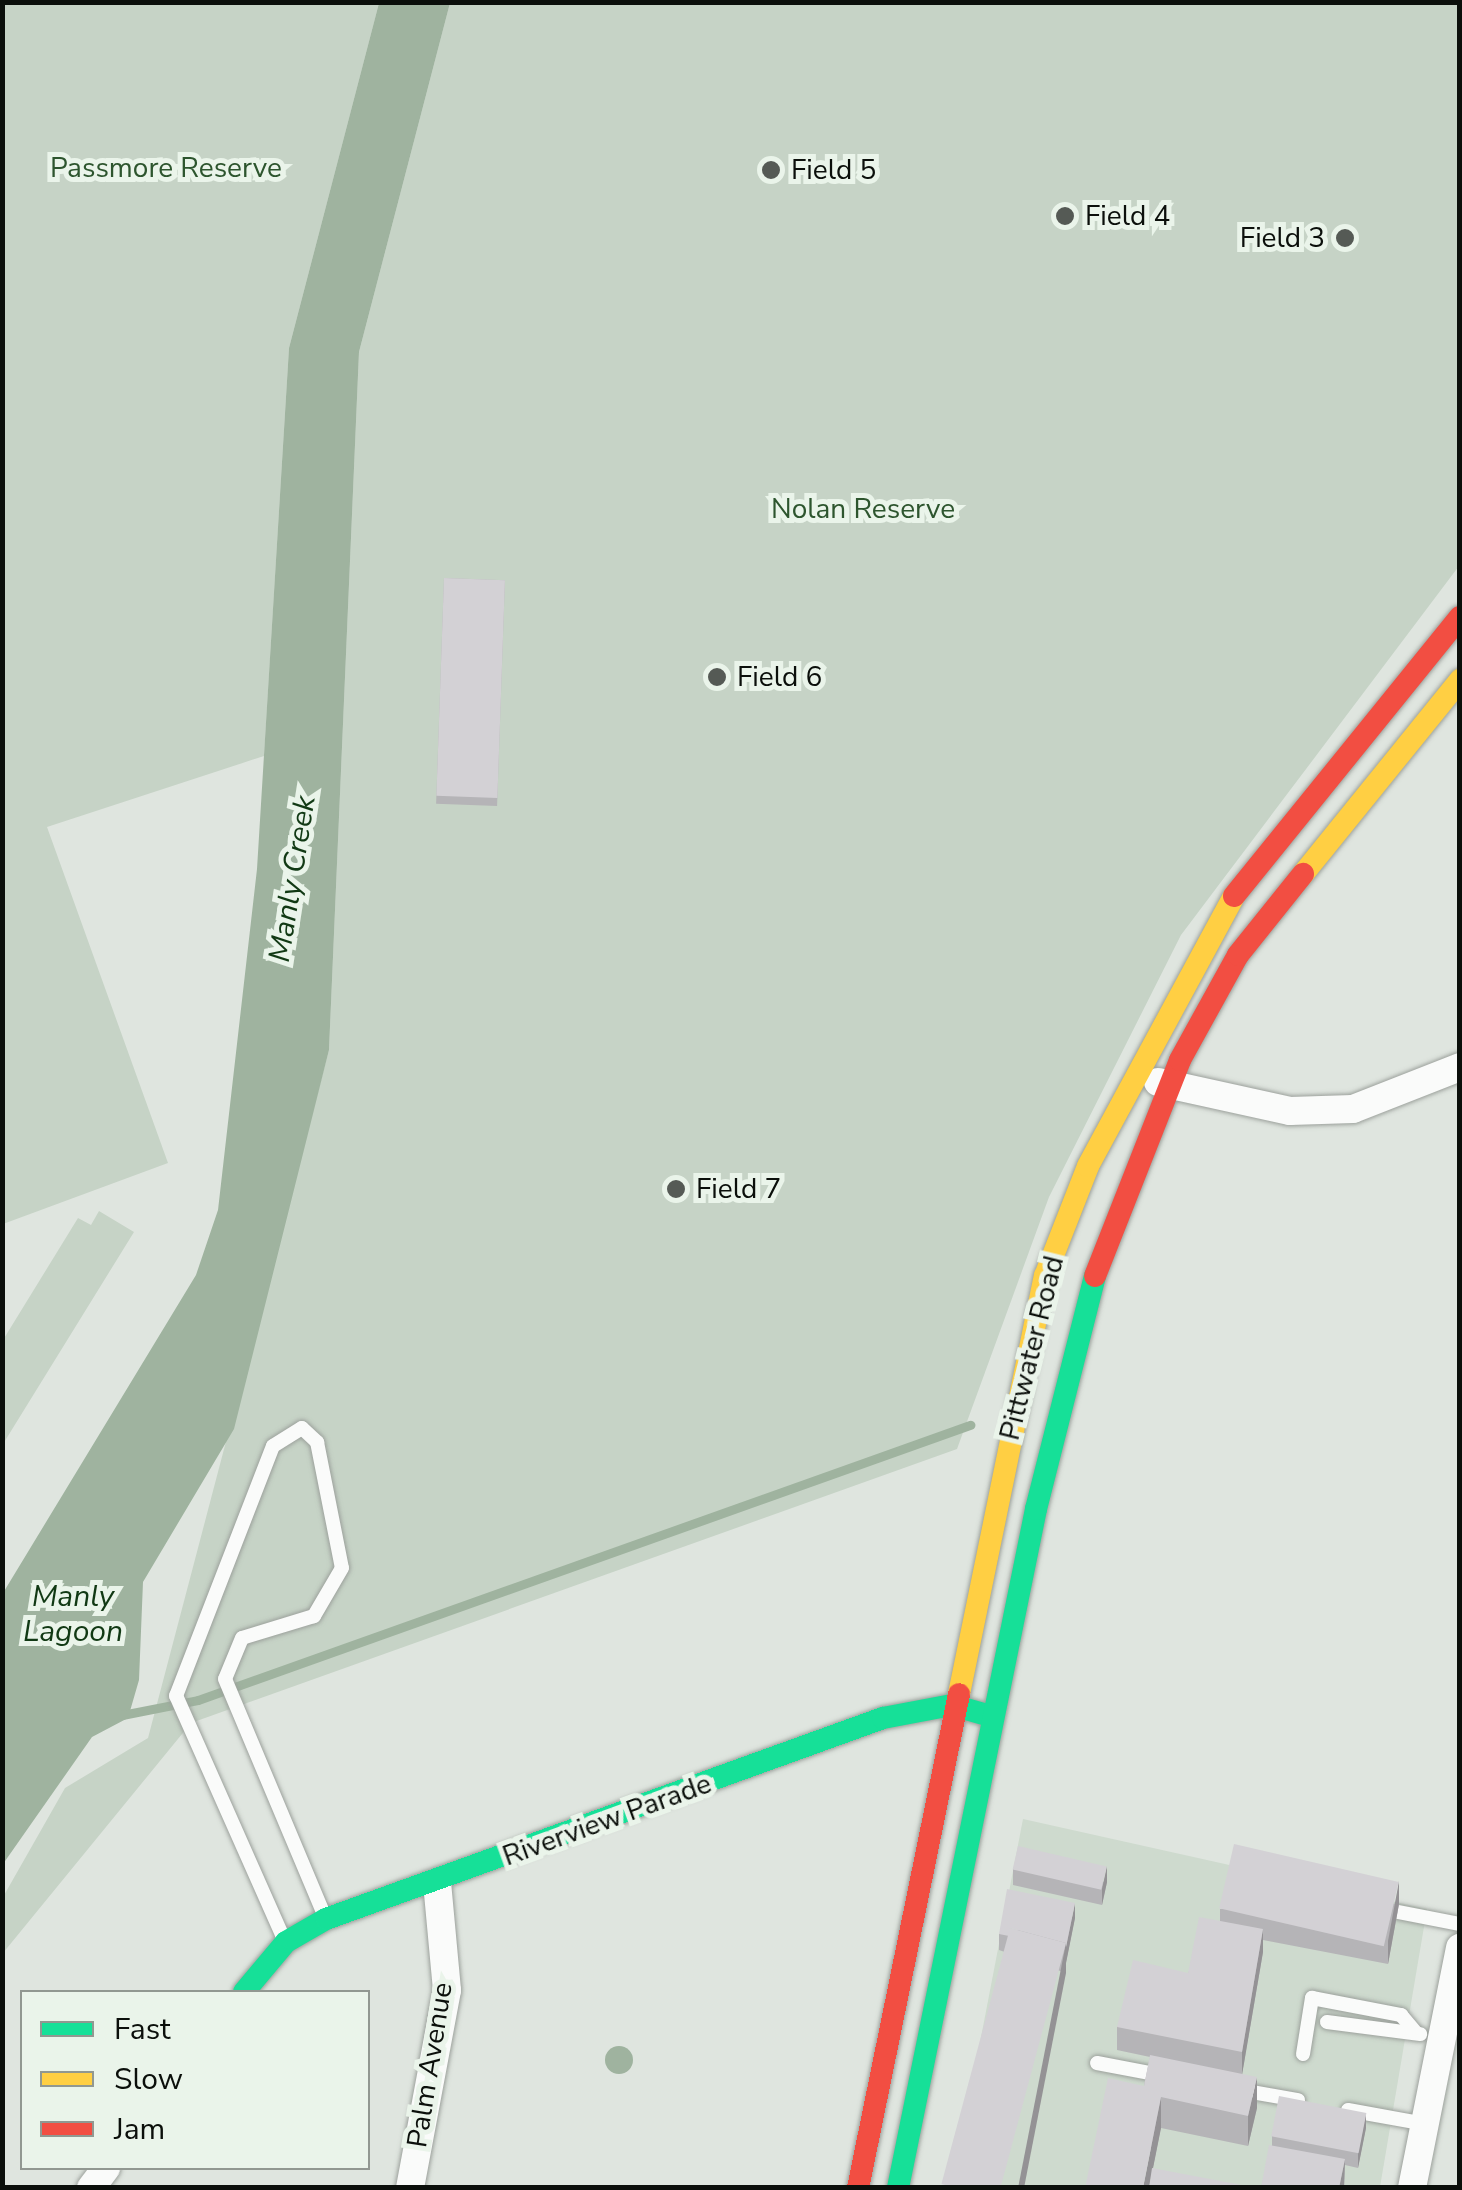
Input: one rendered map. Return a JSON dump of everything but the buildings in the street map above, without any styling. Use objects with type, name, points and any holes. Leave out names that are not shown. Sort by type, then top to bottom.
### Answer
[{"type":"main road","name":"Pittwater Road","points":[[858,2188],[952,1705],[1046,1276],[1134,1073],[1214,925],[1278,832],[1460,617]]},
{"type":"main road","name":"Pittwater Road","points":[[898,2188],[995,1718],[1098,1264],[1168,1086],[1278,897],[1460,680]]},
{"type":"main road","name":"Riverview Parade","points":[[246,1990],[286,1942],[326,1919],[437,1883],[884,1718],[952,1705],[995,1718]]},
{"type":"street","points":[[1134,1073],[1168,1086],[1290,1111],[1353,1109],[1460,1068]]},
{"type":"street","name":"Palm Avenue","points":[[410,2188],[447,1990],[437,1883]]},
{"type":"street","points":[[1412,2188],[1425,2124],[1429,2037],[1460,1948]]},
{"type":"lane","points":[[286,1942],[176,1696],[273,1446],[302,1428],[318,1442],[342,1568],[314,1616],[242,1638],[225,1680],[326,1919]]},
{"type":"lane","points":[[1398,1912],[1460,1924]]},
{"type":"lane","points":[[1303,2054],[1312,1998],[1402,2015],[1429,2037]]},
{"type":"lane","points":[[1327,2022],[1429,2037]]},
{"type":"lane","points":[[1097,2063],[1193,2081]]},
{"type":"lane","points":[[1212,2085],[1309,2102]]},
{"type":"lane","points":[[1328,2106],[1425,2124]]},
{"type":"shaded area","points":[[1023,1819],[1427,1909],[1380,2187],[952,2188]]},
{"type":"green space","name":"Passmore Reserve","points":[[2,3],[379,3],[289,348],[264,756],[47,827],[168,1163],[3,1224]]},
{"type":"green space","name":"Nolan Reserve","points":[[450,3],[1459,3],[1459,566],[1181,935],[1049,1197],[957,1449],[191,1723],[3,1953],[3,1897],[65,1788],[148,1738],[329,1050],[359,352]]},
{"type":"green space","points":[[99,1211],[134,1232],[3,1444],[3,1340],[78,1218],[91,1225]]},
{"type":"water","name":"Manly Lagoon","points":[[379,3],[450,3],[359,352],[329,1050],[234,1429],[143,1582],[139,1680],[128,1718],[92,1737],[3,1864],[3,1593],[196,1275],[218,1210],[257,869],[289,348]]},
{"type":"water","points":[[619,2046],[629,2050],[633,2060],[629,2070],[619,2074],[609,2070],[605,2060],[609,2050]]},
{"type":"waterway","points":[[122,1715],[198,1700],[970,1425]]},
{"type":"traffic: fast","points":[[898,2188],[1036,1509],[1095,1276]]},
{"type":"traffic: fast","points":[[246,1990],[286,1942],[326,1919],[883,1718],[952,1705],[987,1715]]},
{"type":"traffic: slow","points":[[1303,874],[1460,680]]},
{"type":"traffic: slow","points":[[959,1694],[1045,1276],[1088,1166],[1234,896]]},
{"type":"traffic: jam","points":[[1234,896],[1460,617]]},
{"type":"traffic: jam","points":[[1095,1276],[1180,1060],[1238,955],[1303,874]]},
{"type":"traffic: jam","points":[[858,2188],[959,1694]]},
{"type":"place","name":"Field 5","points":[[771,170]]},
{"type":"place","name":"Field 4","points":[[1065,216]]},
{"type":"place","name":"Field 3","points":[[1345,238]]},
{"type":"place","name":"Field 6","points":[[717,677]]},
{"type":"place","name":"Field 7","points":[[676,1189]]},
{"type":"water label","name":"Manly Creek","points":[[293,879]]}]
